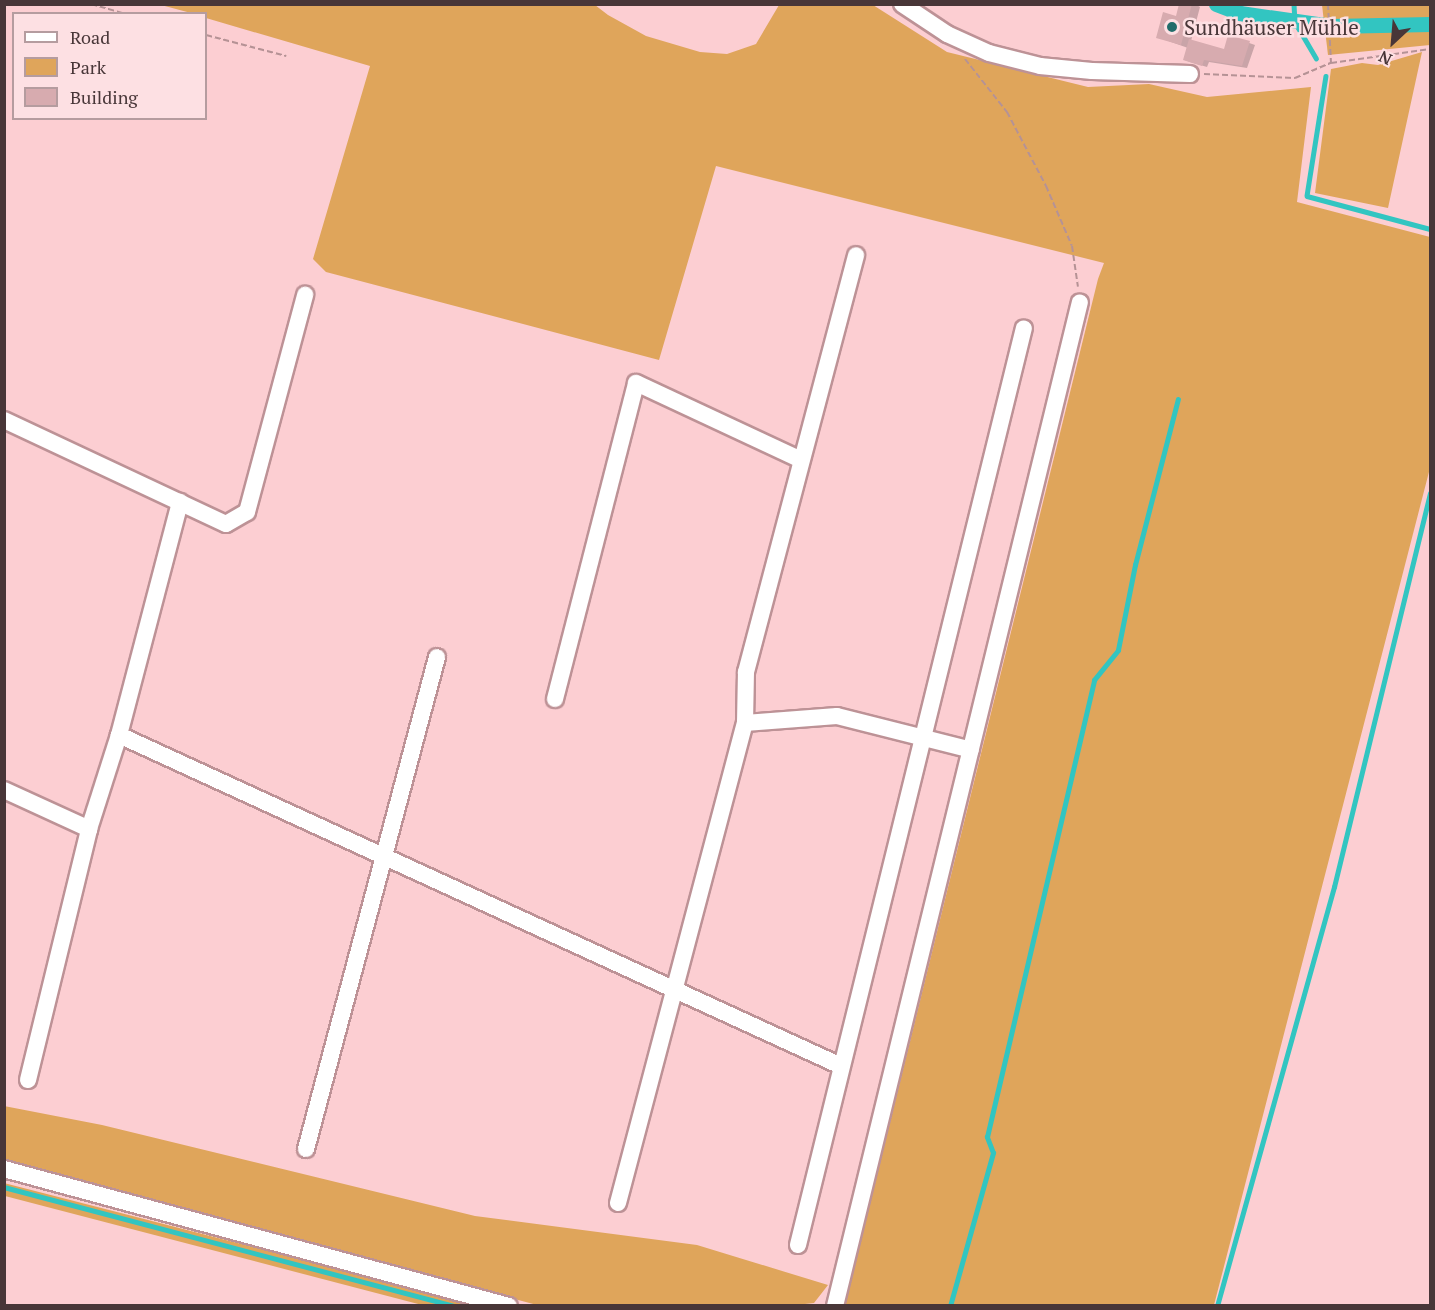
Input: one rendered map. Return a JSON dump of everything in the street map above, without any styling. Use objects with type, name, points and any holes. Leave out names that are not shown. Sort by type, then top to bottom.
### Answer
[{"type":"lane","points":[[902,4],[947,34],[989,53],[1040,66],[1092,71],[1190,74]]},
{"type":"lane","points":[[618,1203],[745,723],[746,672],[856,255]]},
{"type":"lane","points":[[4,420],[226,524],[247,512],[305,295]]},
{"type":"lane","points":[[835,1305],[1080,302]]},
{"type":"lane","points":[[798,1245],[1024,328]]},
{"type":"lane","points":[[555,699],[636,383],[801,460]]},
{"type":"lane","points":[[28,1080],[89,829],[119,735],[180,502]]},
{"type":"lane","points":[[306,1149],[437,657]]},
{"type":"lane","points":[[745,723],[837,716],[971,750]]},
{"type":"lane","points":[[119,735],[675,992],[841,1066]]},
{"type":"lane","points":[[4,790],[89,829]]},
{"type":"lane","points":[[4,1169],[509,1305]]},
{"type":"path","points":[[91,4],[118,12]]},
{"type":"path","points":[[1328,4],[1331,63]]},
{"type":"path","points":[[947,34],[1006,112],[1046,186],[1072,246],[1080,302]]},
{"type":"path","points":[[207,35],[286,56]]},
{"type":"path","points":[[1190,74],[1295,78],[1331,63],[1431,49]]},
{"type":"green space","points":[[161,5],[595,5],[646,36],[700,52],[727,54],[756,44],[779,5],[873,5],[947,52],[1088,87],[1149,84],[1207,97],[1311,87],[1297,202],[1430,237],[1430,468],[1214,1305],[845,1305],[1098,279],[1104,263],[716,166],[659,360],[326,272],[313,259],[370,66],[207,18],[207,12],[187,12]]},
{"type":"green space","points":[[1322,5],[1430,5],[1430,45],[1328,55]]},
{"type":"green space","points":[[1422,52],[1388,208],[1315,193],[1331,69],[1362,63],[1378,65]]},
{"type":"green space","points":[[4,1106],[102,1125],[475,1216],[697,1245],[828,1285],[814,1303],[796,1305],[537,1305],[5,1165]]},
{"type":"green space","points":[[4,1183],[478,1305],[422,1305],[5,1196]]},
{"type":"building","name":"Sundhäuser Mühle","points":[[1179,4],[1192,4],[1181,45],[1156,38],[1163,12],[1176,16]]},
{"type":"building","points":[[1228,35],[1250,41],[1242,66],[1204,60],[1202,66],[1183,60],[1189,39],[1224,49]]},
{"type":"waterway","points":[[1216,4],[1240,13],[1331,26],[1430,24]]},
{"type":"waterway","points":[[1294,4],[1295,22],[1316,58]]},
{"type":"waterway","points":[[1326,76],[1307,196],[1430,229]]},
{"type":"waterway","points":[[950,1306],[993,1153],[987,1137],[1094,680],[1118,650],[1135,565],[1178,399]]},
{"type":"waterway","points":[[1217,1306],[1334,887],[1430,494]]},
{"type":"waterway","points":[[4,1187],[455,1306]]},
{"type":"place","name":"Sundhäuser Mühle","points":[[1172,27]]}]
